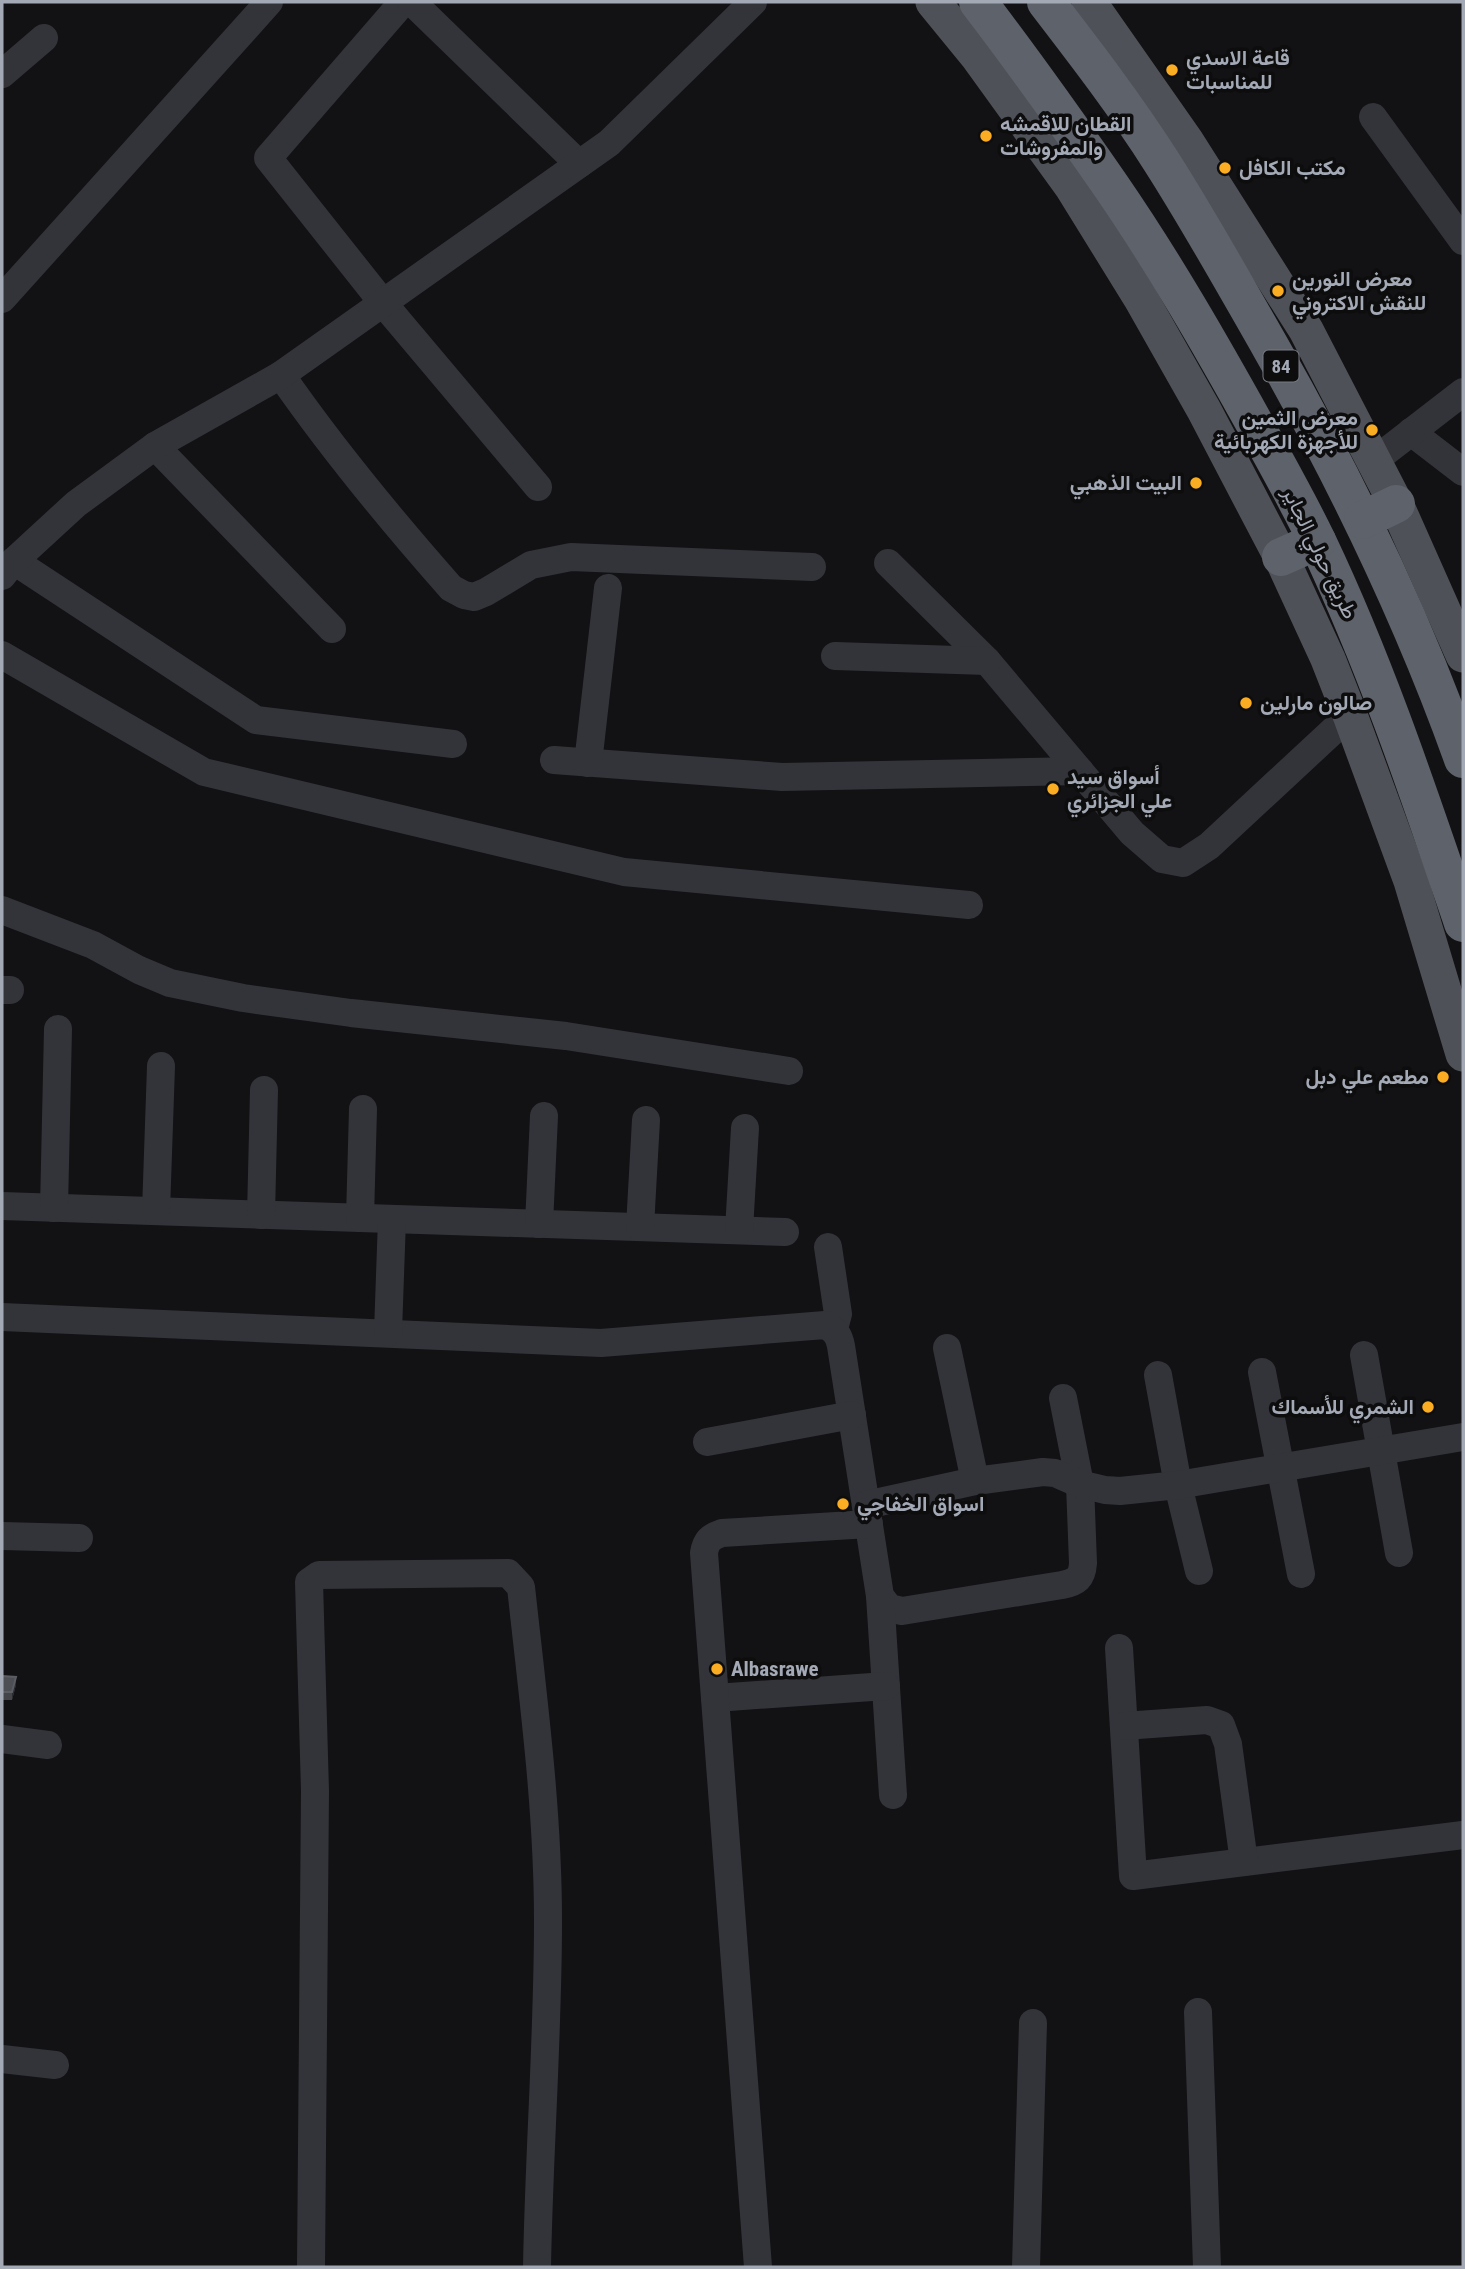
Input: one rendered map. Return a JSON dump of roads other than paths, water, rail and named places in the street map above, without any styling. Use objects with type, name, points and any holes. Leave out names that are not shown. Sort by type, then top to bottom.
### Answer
[{"type":"highway","name":"طريق حولي الجاير","points":[[978,2],[1113,188],[1176,288],[1234,386],[1317,541],[1356,626],[1402,746],[1450,836],[1463,923]]},
{"type":"highway","name":"84","points":[[1046,2],[1160,159],[1319,433],[1380,512],[1404,609],[1458,745]]},
{"type":"highway","points":[[1281,558],[1317,541]]},
{"type":"highway","points":[[1402,746],[1416,752],[1432,752],[1445,744],[1458,745]]},
{"type":"main road","points":[[933,2],[978,57],[1072,187],[1140,297],[1204,410],[1281,558],[1328,659],[1411,881],[1463,1054]]},
{"type":"main road","points":[[1089,2],[1186,142],[1306,330],[1375,460],[1380,512],[1463,655]]},
{"type":"street","points":[[2,299],[269,2]]},
{"type":"street","points":[[403,2],[268,158],[383,303],[538,487]]},
{"type":"street","points":[[412,2],[579,164]]},
{"type":"street","points":[[453,744],[256,720],[8,568],[75,504],[155,446],[281,375],[609,144],[753,2]]},
{"type":"street","points":[[2,74],[44,38]]},
{"type":"street","points":[[1373,117],[1463,241]]},
{"type":"street","points":[[281,375],[314,424],[368,490],[451,588],[464,595],[474,597],[486,592],[531,565],[571,557],[812,567]]},
{"type":"street","points":[[1375,460],[1463,392]]},
{"type":"street","points":[[1411,432],[1463,472]]},
{"type":"street","points":[[155,446],[332,629]]},
{"type":"street","points":[[888,563],[988,661],[1132,833],[1161,859],[1183,863],[1209,846],[1350,715]]},
{"type":"street","points":[[588,762],[608,588]]},
{"type":"street","points":[[2,655],[204,772],[624,872],[969,905]]},
{"type":"street","points":[[835,656],[988,661]]},
{"type":"street","points":[[554,760],[782,777],[1080,771]]},
{"type":"street","points":[[2,910],[93,945],[139,970],[170,982],[243,998],[566,1037],[789,1071]]},
{"type":"street","points":[[54,1208],[58,1029]]},
{"type":"street","points":[[156,1211],[160,1066]]},
{"type":"street","points":[[261,1214],[264,1090]]},
{"type":"street","points":[[360,1218],[363,1110]]},
{"type":"street","points":[[539,1224],[544,1116]]},
{"type":"street","points":[[640,1227],[646,1120]]},
{"type":"street","points":[[738,1230],[745,1128]]},
{"type":"street","points":[[2,1206],[785,1232]]},
{"type":"street","points":[[388,1332],[392,1219]]},
{"type":"street","points":[[828,1247],[838,1314],[834,1329]]},
{"type":"street","points":[[2,1317],[601,1343],[816,1324],[834,1329],[841,1346],[880,1596],[893,1795]]},
{"type":"street","points":[[947,1348],[975,1481]]},
{"type":"street","points":[[1364,1355],[1399,1553]]},
{"type":"street","points":[[1262,1372],[1301,1574]]},
{"type":"street","points":[[1158,1375],[1178,1485],[1199,1571]]},
{"type":"street","points":[[880,1596],[888,1608],[902,1611],[1062,1585],[1078,1580],[1083,1563],[1080,1484],[1063,1398]]},
{"type":"street","points":[[706,1442],[852,1415]]},
{"type":"street","points":[[758,2267],[704,1553],[711,1537],[722,1533],[867,1515],[975,1481],[1043,1472],[1055,1473],[1080,1484],[1120,1491],[1178,1485],[1463,1437]]},
{"type":"street","points":[[2,1536],[79,1538]]},
{"type":"street","points":[[311,2267],[315,1791],[309,1582],[319,1575],[508,1573],[521,1587],[542,1773],[547,1893],[546,2060],[539,2171],[537,2267]]},
{"type":"street","points":[[1119,1648],[1133,1876],[1463,1835]]},
{"type":"street","points":[[715,1698],[886,1686]]},
{"type":"street","points":[[1124,1726],[1207,1720],[1221,1725],[1227,1744],[1244,1862]]},
{"type":"street","points":[[2,1739],[48,1745]]},
{"type":"street","points":[[1198,2012],[1207,2267]]},
{"type":"street","points":[[1027,2267],[1033,2022]]},
{"type":"street","points":[[2,2059],[55,2065]]},
{"type":"place","name":"قاعة الاسدي للمناسبات","points":[[1172,70]]},
{"type":"place","name":"القطان للاقمشه والمفروشات","points":[[986,136]]},
{"type":"place","name":"مكتب الكافل","points":[[1225,168]]},
{"type":"place","name":"معرض النورين للنقش الاكتروني","points":[[1278,291]]},
{"type":"place","name":"معرض الثمين للأجهزة الكهربائية","points":[[1372,430]]},
{"type":"place","name":"البيت الذهبي","points":[[1196,483]]},
{"type":"place","name":"صالون مارلين","points":[[1246,703]]},
{"type":"place","name":"أسواق سيد علي الجزائري","points":[[1053,789]]},
{"type":"place","name":"مطعم علي دبل","points":[[1443,1077]]},
{"type":"place","name":"الشمري للأسماك","points":[[1428,1407]]},
{"type":"place","name":"اسواق الخفاجي","points":[[843,1504]]},
{"type":"place","name":"Albasrawe","points":[[717,1669]]}]
